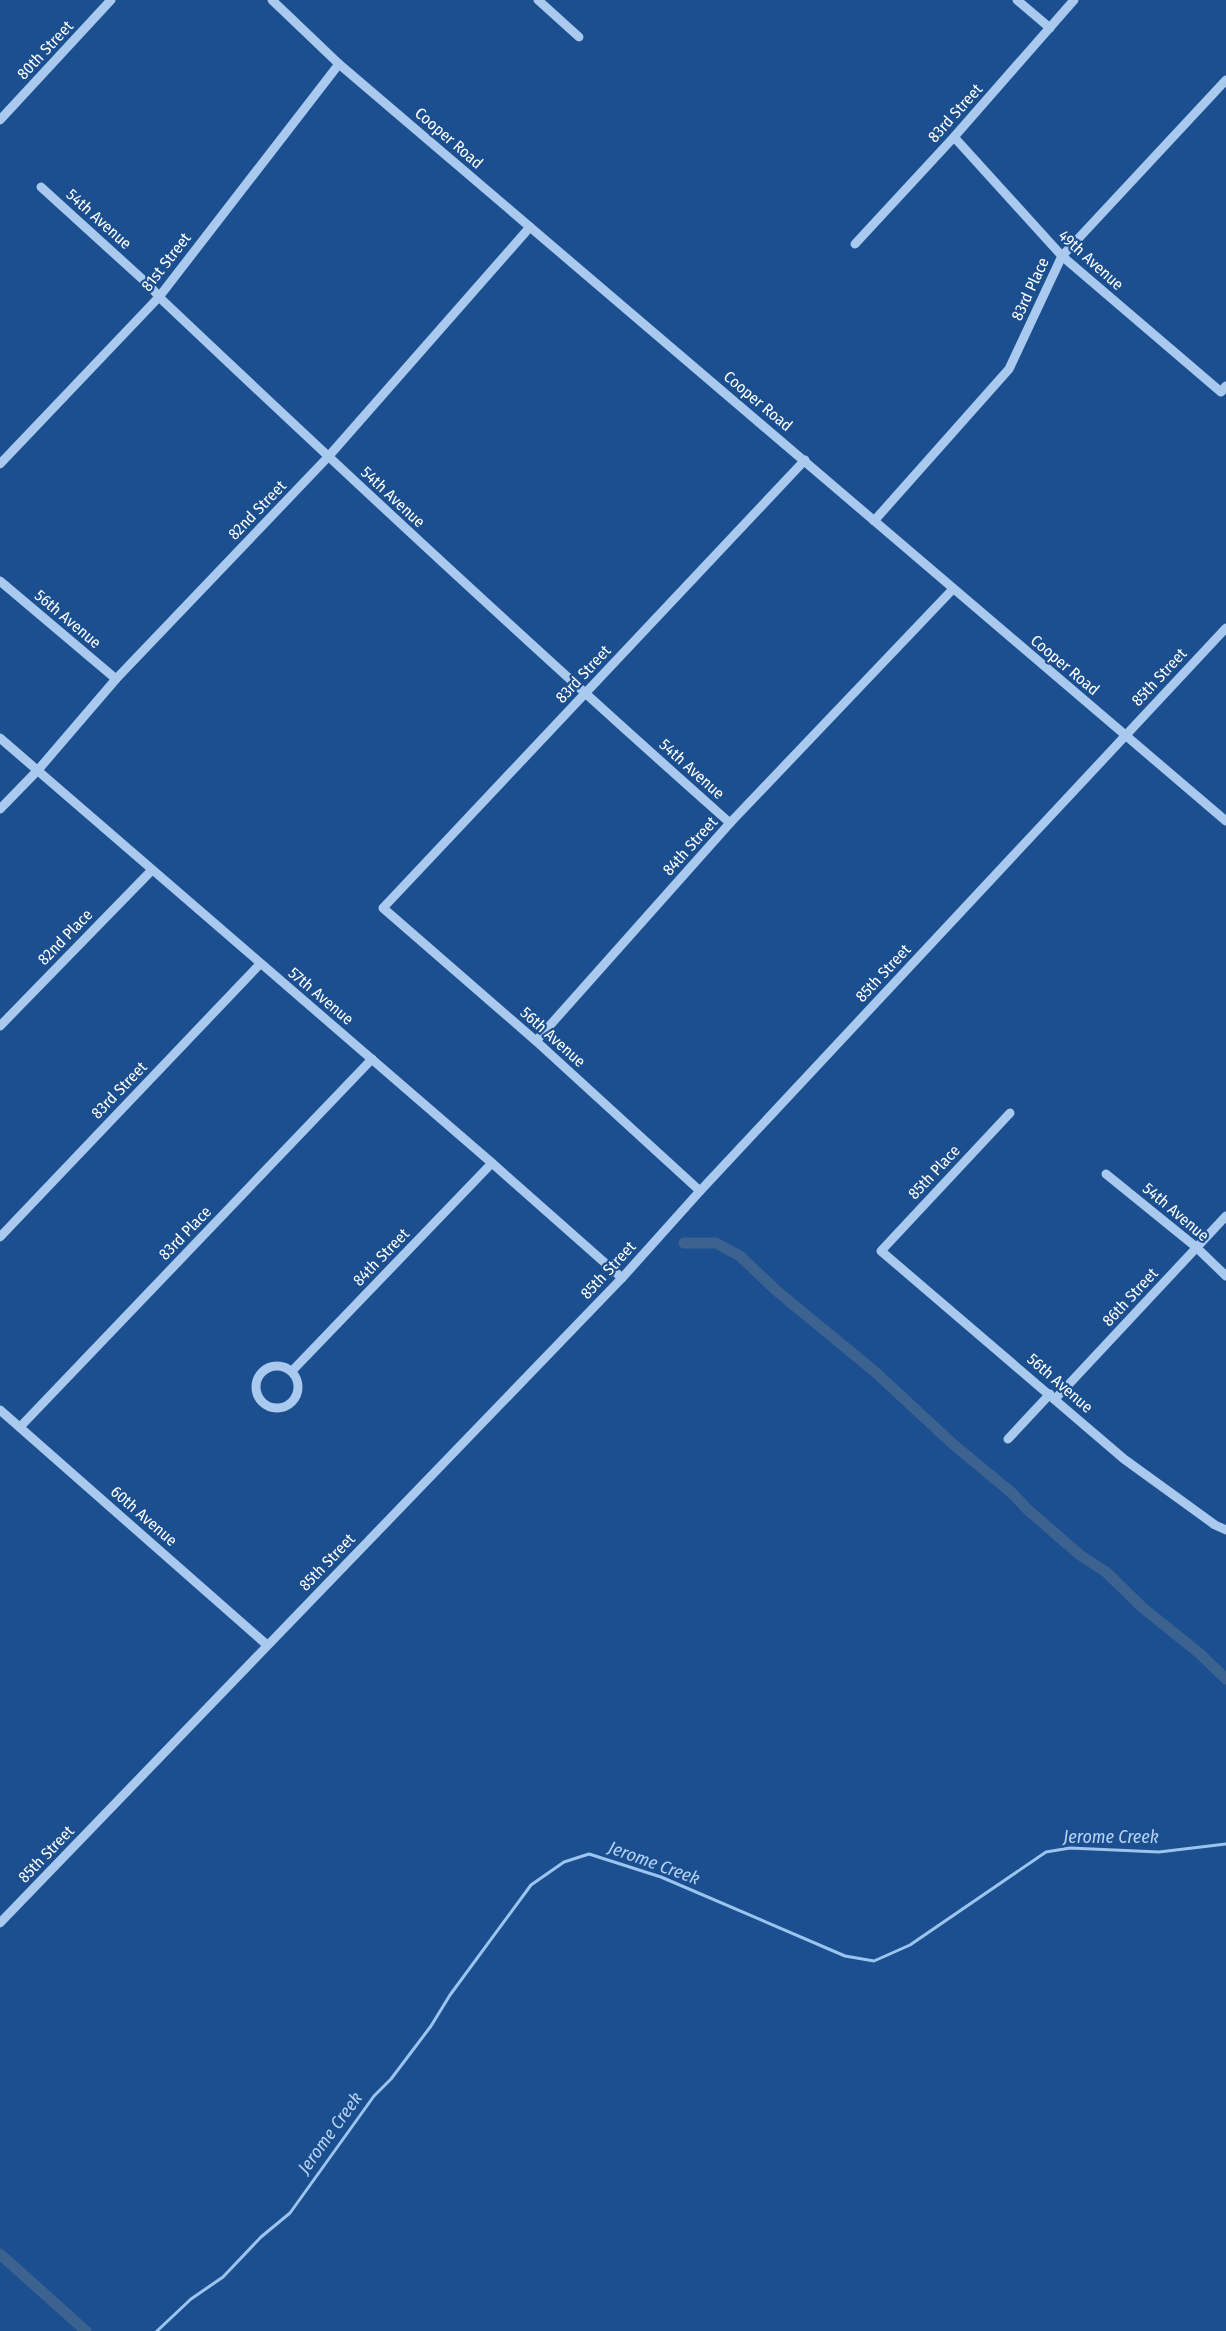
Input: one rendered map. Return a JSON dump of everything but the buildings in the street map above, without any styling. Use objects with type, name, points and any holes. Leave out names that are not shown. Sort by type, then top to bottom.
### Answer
[{"type":"street","name":"80th Street","points":[[0,120],[112,0]]},
{"type":"street","name":"Cooper Road","points":[[272,0],[339,64],[1226,821]]},
{"type":"street","points":[[538,0],[580,37]]},
{"type":"street","points":[[1017,0],[1050,28]]},
{"type":"street","name":"83rd Street","points":[[855,244],[954,137],[1074,0]]},
{"type":"street","name":"81st Street","points":[[0,464],[159,297],[339,64]]},
{"type":"street","name":"83rd Place","points":[[874,521],[1008,369],[1062,256],[1226,80]]},
{"type":"street","name":"49th Avenue","points":[[954,137],[1062,256],[1224,389]]},
{"type":"street","name":"54th Avenue","points":[[41,187],[151,286],[159,297],[328,458],[585,695],[730,823]]},
{"type":"street","name":"82nd Street","points":[[0,809],[38,770],[116,679],[328,458],[530,228]]},
{"type":"street","name":"83rd Street","points":[[383,908],[805,460]]},
{"type":"street","name":"56th Avenue","points":[[0,581],[116,679]]},
{"type":"street","name":"84th Street","points":[[536,1041],[730,823],[953,589]]},
{"type":"street","name":"85th Street","points":[[0,1923],[622,1278],[700,1191],[1226,628]]},
{"type":"street","name":"57th Avenue","points":[[0,738],[492,1163],[622,1278]]},
{"type":"street","name":"82nd Place","points":[[0,1026],[152,870]]},
{"type":"street","name":"56th Avenue","points":[[383,908],[536,1041],[700,1191]]},
{"type":"street","name":"83rd Street","points":[[0,1237],[260,964]]},
{"type":"street","name":"83rd Place","points":[[20,1427],[372,1059]]},
{"type":"street","name":"85th Place","points":[[881,1251],[1010,1114]]},
{"type":"street","name":"84th Street","points":[[292,1372],[492,1163]]},
{"type":"street","name":"54th Avenue","points":[[1106,1174],[1196,1248],[1226,1276]]},
{"type":"street","name":"86th Street","points":[[1008,1439],[1053,1396],[1226,1216]]},
{"type":"street","name":"56th Avenue","points":[[881,1251],[1053,1396],[1124,1459],[1216,1525],[1226,1530]]},
{"type":"street","points":[[273,1366],[279,1366],[292,1372],[298,1384],[296,1398],[285,1407],[278,1408],[264,1404],[257,1392],[258,1379],[261,1374],[273,1366]]},
{"type":"street","name":"60th Avenue","points":[[0,1410],[267,1645]]},
{"type":"waterway","points":[[684,1243],[716,1243],[740,1256],[778,1292],[874,1371],[954,1445],[1012,1493],[1028,1510],[1080,1555],[1106,1572],[1143,1608],[1199,1653],[1226,1679]]},
{"type":"waterway","name":"Jerome Creek","points":[[157,2331],[191,2299],[223,2277],[261,2237],[290,2213],[374,2096],[391,2079],[431,2026],[450,1995],[531,1885],[564,1862],[589,1854],[661,1877],[845,1956],[874,1961],[910,1945],[1046,1852],[1070,1848],[1159,1852],[1226,1844]]},
{"type":"waterway","points":[[0,2254],[86,2331]]}]
